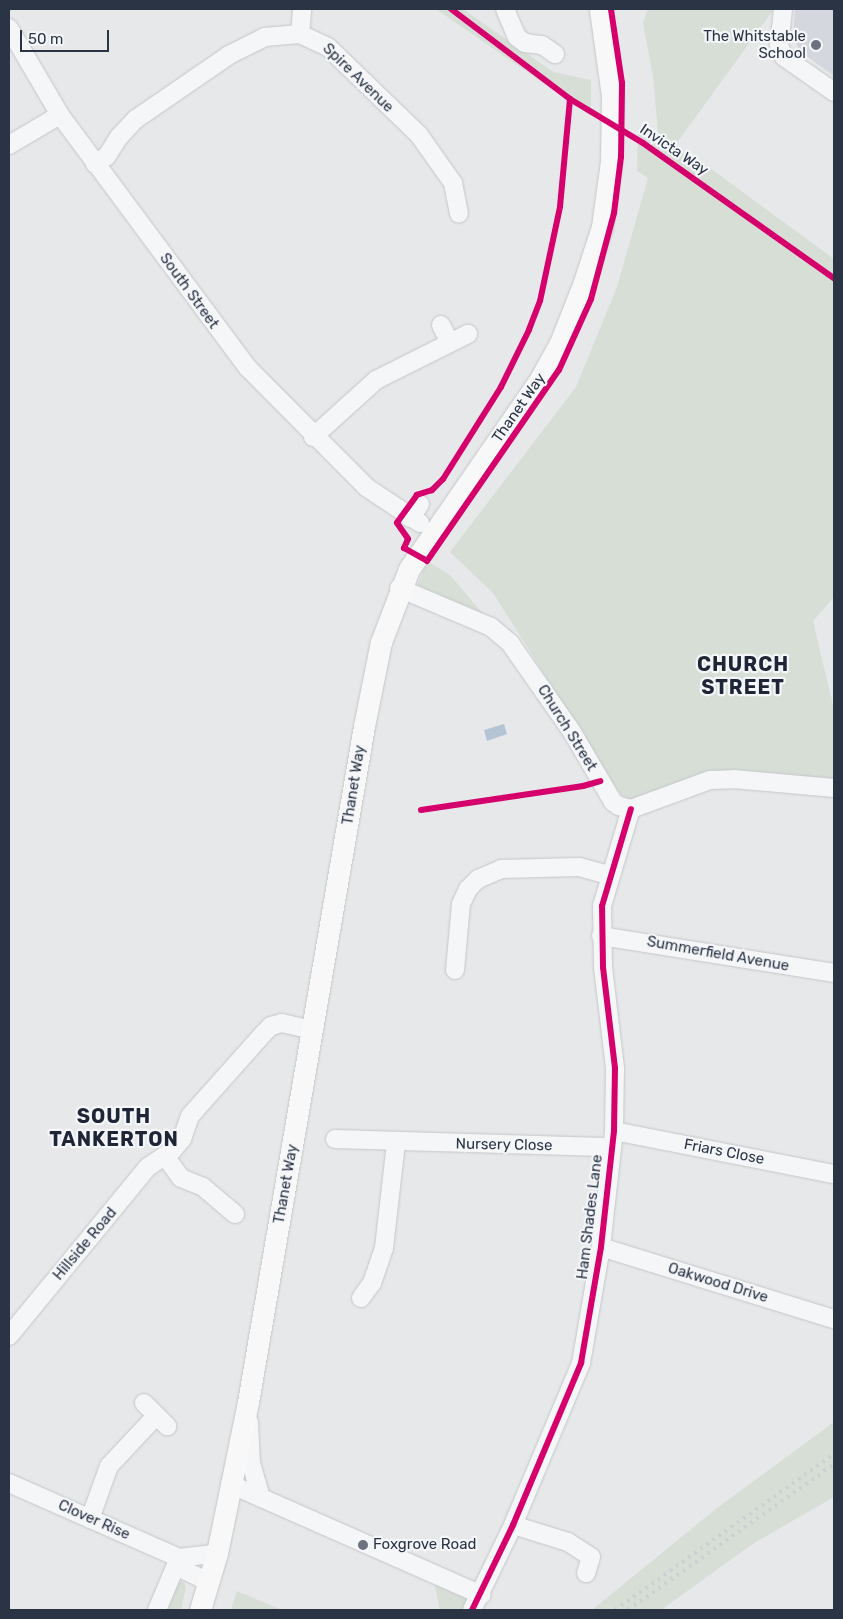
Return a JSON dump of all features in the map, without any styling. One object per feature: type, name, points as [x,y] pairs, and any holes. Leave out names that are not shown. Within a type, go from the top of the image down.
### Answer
[{"type":"main road","name":"Thanet Way","points":[[200,1610],[217,1553],[248,1402],[314,1030],[372,684],[399,588],[427,539],[525,402],[560,343],[602,227],[611,161],[612,96],[600,9]]},
{"type":"street","points":[[95,164],[107,156],[119,137],[136,119],[240,48],[265,38],[300,34],[302,9]]},
{"type":"street","points":[[505,9],[517,37],[525,43],[542,45],[555,54]]},
{"type":"street","points":[[782,9],[779,46],[784,57],[834,92]]},
{"type":"street","name":"South Street","points":[[9,28],[60,115],[221,335],[313,437],[366,487],[417,515]]},
{"type":"street","name":"Spire Avenue","points":[[300,34],[328,47],[419,136],[453,183],[459,213]]},
{"type":"street","points":[[9,145],[60,115]]},
{"type":"street","points":[[441,325],[450,343]]},
{"type":"street","points":[[313,437],[376,380],[468,334]]},
{"type":"street","name":"Church Street","points":[[399,588],[491,627],[510,643],[572,732],[613,802],[631,809]]},
{"type":"street","points":[[631,809],[710,780],[734,779],[834,788]]},
{"type":"street","name":"Ham Shades Lane","points":[[477,1603],[513,1525],[581,1363],[601,1247],[613,1139],[614,1068],[601,936],[602,906],[609,875],[631,809]]},
{"type":"street","points":[[455,970],[461,904],[468,889],[478,878],[501,869],[579,867],[609,875]]},
{"type":"street","name":"Summerfield Avenue","points":[[601,936],[834,973]]},
{"type":"street","name":"Hillside Road","points":[[9,1336],[148,1167],[165,1156],[182,1139],[190,1116],[271,1026],[282,1023],[314,1030]]},
{"type":"street","name":"Nursery Close","points":[[335,1139],[396,1142],[613,1139]]},
{"type":"street","name":"Friars Close","points":[[613,1139],[834,1174]]},
{"type":"street","points":[[361,1298],[372,1283],[384,1248],[396,1142]]},
{"type":"street","points":[[165,1156],[181,1178],[203,1187],[235,1214]]},
{"type":"street","name":"Oakwood Drive","points":[[601,1247],[834,1319]]},
{"type":"street","points":[[248,1402],[251,1463],[261,1498]]},
{"type":"street","points":[[90,1518],[110,1466],[127,1444],[162,1421],[144,1403]]},
{"type":"street","name":"Clover Rise","points":[[9,1483],[180,1558],[186,1571],[209,1582]]},
{"type":"street","points":[[230,1484],[477,1603]]},
{"type":"street","points":[[226,1508],[261,1498]]},
{"type":"street","points":[[513,1525],[568,1542],[591,1557],[586,1572]]},
{"type":"street","points":[[157,1610],[180,1558],[217,1553]]},
{"type":"shaded area","points":[[436,9],[463,9],[553,72],[591,80],[591,116]]},
{"type":"shaded area","points":[[648,9],[774,9],[679,140],[668,141],[658,132],[653,76],[643,23]]},
{"type":"shaded area","name":"The Whitstable School","points":[[795,9],[834,9],[834,76],[801,52],[793,38]]},
{"type":"shaded area","points":[[638,129],[703,163],[834,259],[834,597],[813,621],[834,710],[834,784],[701,775],[633,801],[621,795],[493,593],[450,552],[576,387],[617,287],[648,178],[637,171]]},
{"type":"shaded area","points":[[427,561],[449,574],[502,636],[414,594]]},
{"type":"shaded area","points":[[834,1422],[834,1497],[754,1543],[661,1610],[592,1610],[717,1508]]},
{"type":"shaded area","points":[[176,1582],[184,1582],[186,1587],[181,1610],[163,1610]]},
{"type":"shaded area","points":[[434,1582],[469,1597],[467,1610],[440,1610]]},
{"type":"shaded area","points":[[237,1591],[282,1610],[231,1610]]},
{"type":"water","points":[[504,724],[507,734],[487,741],[484,730]]},
{"type":"railway","points":[[615,1610],[834,1454]]},
{"type":"railway","points":[[628,1610],[834,1464]]},
{"type":"cycle path","name":"Invicta Way","points":[[451,9],[570,99],[643,143],[834,278]]},
{"type":"cycle path","points":[[570,99],[560,207],[540,301],[529,330],[501,387],[443,479],[432,490],[417,495],[397,523],[408,539],[404,548],[427,561],[559,370],[591,299],[614,213],[621,157],[622,83],[611,9]]},
{"type":"cycle path","points":[[421,810],[583,786],[600,781]]},
{"type":"cycle path","points":[[472,1610],[513,1525],[581,1363],[601,1247],[614,1131],[615,1068],[603,967],[602,906],[631,809]]},
{"type":"place","name":"The Whitstable School","points":[[816,45]]},
{"type":"place","name":"Foxgrove Road","points":[[363,1545]]},
{"type":"district","name":"CHURCH STREET","points":[[743,676]]},
{"type":"district","name":"SOUTH TANKERTON","points":[[114,1128]]}]
